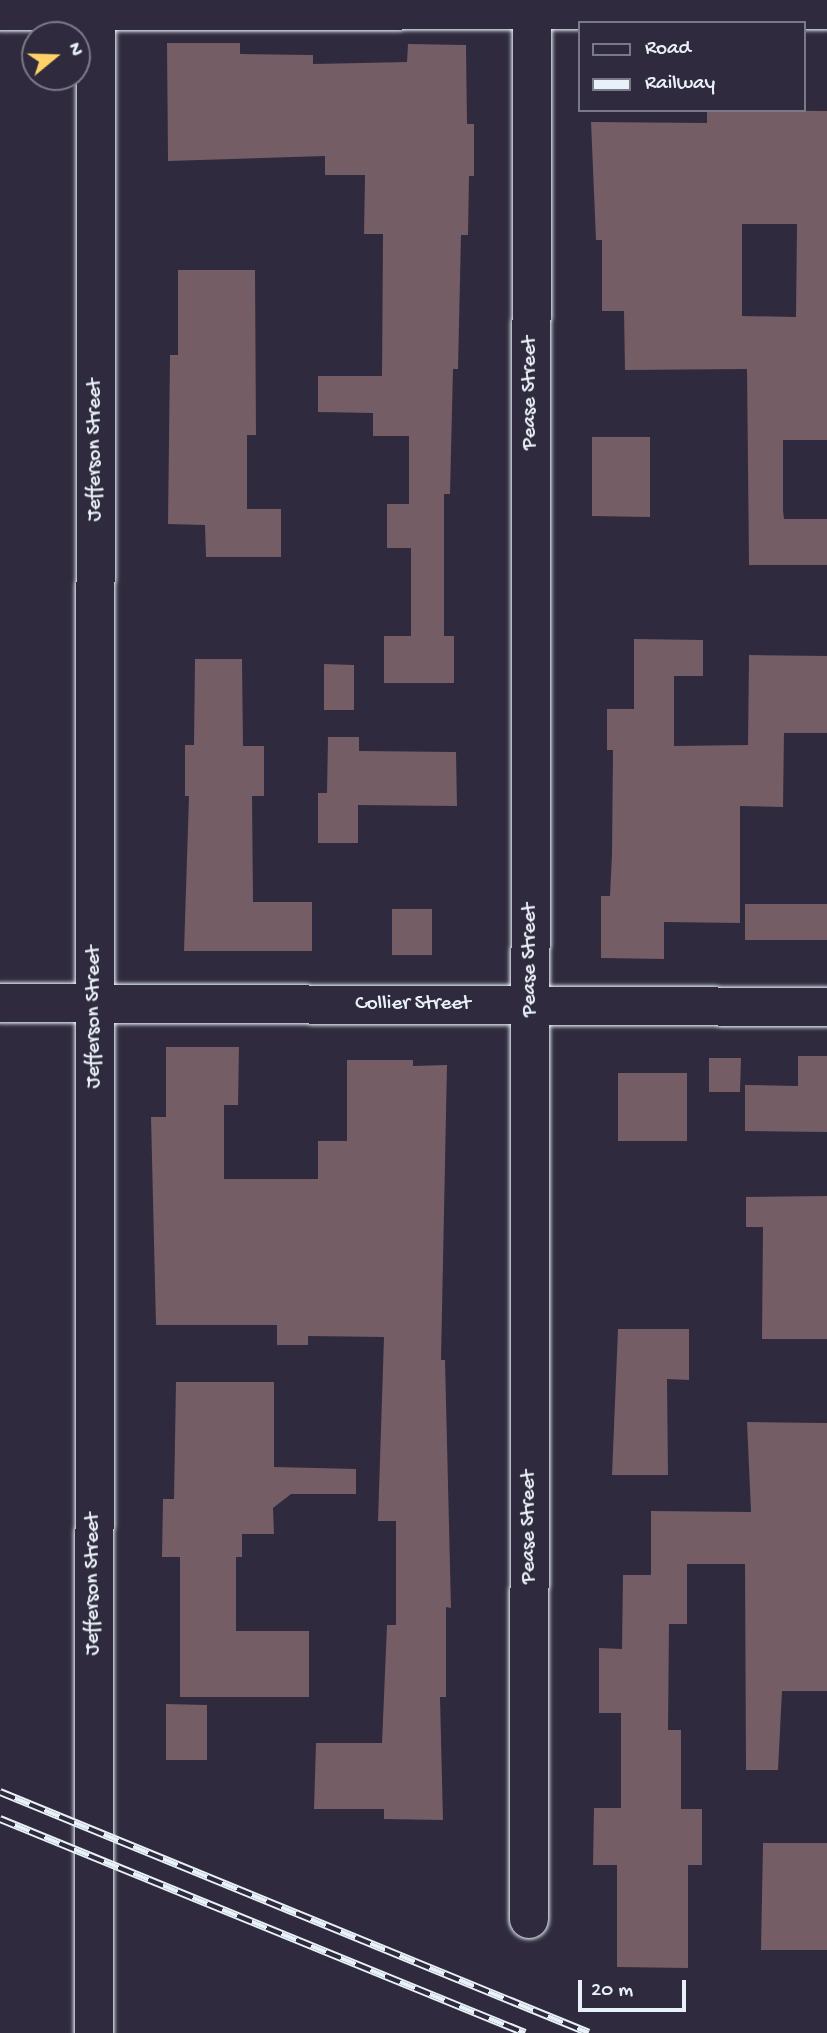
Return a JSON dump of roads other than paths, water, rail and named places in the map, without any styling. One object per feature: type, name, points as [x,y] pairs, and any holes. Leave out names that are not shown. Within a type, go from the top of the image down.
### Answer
[{"type":"street","points":[[0,11],[96,6],[532,5],[827,10]]},
{"type":"street","name":"Pease Street","points":[[529,1919],[532,5]]},
{"type":"street","name":"Jefferson Street","points":[[94,2033],[96,6]]},
{"type":"street","name":"Collier Street","points":[[0,1003],[827,1007]]},
{"type":"railway","points":[[0,1792],[589,2033]]},
{"type":"railway","points":[[0,1819],[525,2033]]}]
